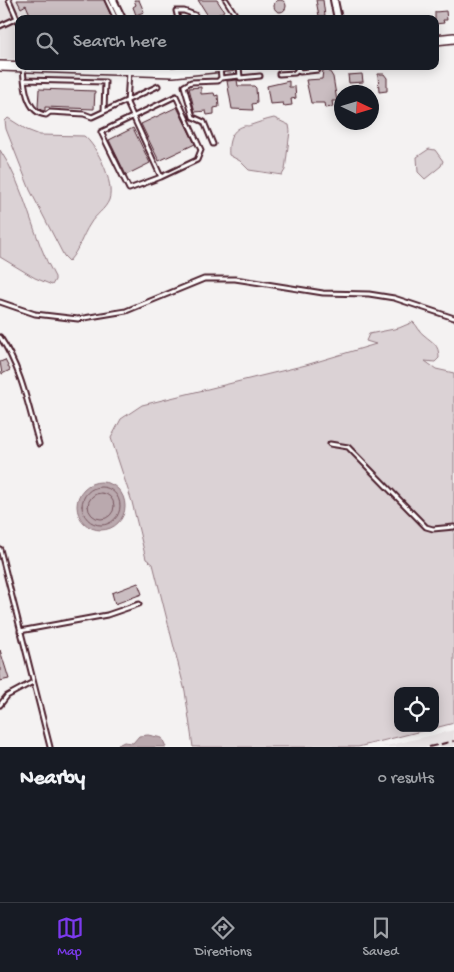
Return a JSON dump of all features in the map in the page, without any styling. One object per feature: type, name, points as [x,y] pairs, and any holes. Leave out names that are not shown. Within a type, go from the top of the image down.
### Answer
[{"type":"main road","points":[[439,40],[454,38]]},
{"type":"main road","points":[[0,66],[15,67]]},
{"type":"main road","points":[[156,70],[180,72],[200,70]]},
{"type":"street","points":[[113,0],[120,15]]},
{"type":"street","points":[[334,0],[337,15]]},
{"type":"lane","points":[[9,0],[16,15]]},
{"type":"lane","points":[[107,0],[114,15]]},
{"type":"lane","points":[[226,0],[235,15]]},
{"type":"lane","points":[[177,15],[176,12],[184,11],[195,15]]},
{"type":"lane","points":[[0,26],[15,19]]},
{"type":"lane","points":[[23,70],[24,80],[33,108],[39,114],[50,112],[84,114],[92,117],[158,86]]},
{"type":"lane","points":[[129,70],[127,99],[161,177]]},
{"type":"lane","points":[[220,70],[221,78]]},
{"type":"lane","points":[[239,70],[240,76]]},
{"type":"lane","points":[[279,74],[295,72],[296,70]]},
{"type":"lane","points":[[298,70],[300,72],[318,70]]},
{"type":"lane","points":[[213,144],[204,122],[193,117],[184,86],[188,83],[218,81],[221,78],[260,76]]},
{"type":"lane","points":[[24,80],[104,82],[104,111]]},
{"type":"lane","points":[[176,96],[201,150],[197,160],[161,177],[130,189],[101,132],[176,96]]},
{"type":"lane","points":[[0,302],[34,314],[78,319],[126,311],[204,279],[235,279],[323,293],[369,294],[394,298],[454,318]]},
{"type":"lane","points":[[0,337],[23,381],[39,444]]},
{"type":"lane","points":[[330,444],[348,447],[426,527],[454,528]]},
{"type":"lane","points":[[0,549],[50,747]]},
{"type":"lane","points":[[20,631],[107,615],[139,604]]},
{"type":"lane","points":[[0,705],[7,696],[33,682]]},
{"type":"shaded area","points":[[0,0],[105,0],[111,15],[15,15],[15,59],[0,59]]},
{"type":"shaded area","points":[[8,118],[27,130],[40,135],[84,136],[104,165],[109,184],[109,200],[92,221],[69,261],[64,256],[30,190],[6,129],[5,121]]},
{"type":"shaded area","points":[[274,118],[289,125],[290,131],[285,170],[282,175],[249,170],[240,161],[229,155],[231,138],[239,128]]},
{"type":"shaded area","points":[[429,149],[435,150],[443,161],[441,166],[425,179],[418,172],[417,157]]},
{"type":"shaded area","points":[[0,150],[23,196],[40,246],[55,277],[52,285],[35,278],[0,257]]},
{"type":"shaded area","points":[[413,322],[422,334],[435,344],[438,350],[439,358],[435,362],[425,361],[436,369],[454,373],[454,723],[439,727],[439,687],[394,687],[394,732],[417,732],[358,747],[193,747],[185,691],[153,564],[146,559],[132,502],[111,438],[121,419],[142,405],[306,365],[376,344],[366,341],[369,334],[399,328]]},
{"type":"shaded area","points":[[454,730],[454,747],[382,747]]},
{"type":"water","points":[[96,482],[106,482],[118,489],[125,501],[125,511],[118,523],[106,530],[96,530],[88,526],[81,519],[77,511],[77,501],[81,493],[88,486]]},
{"type":"water","points":[[148,735],[162,738],[166,747],[114,747],[124,742],[133,743],[139,736]]},
{"type":"building","points":[[17,0],[104,0],[111,15],[30,15],[26,5],[21,8]]},
{"type":"building","points":[[134,0],[139,0],[144,12],[136,15],[133,7],[136,5]]},
{"type":"building","points":[[198,0],[217,0],[224,11],[217,15],[207,15]]},
{"type":"building","points":[[280,0],[286,6],[280,12],[274,6]]},
{"type":"building","points":[[316,0],[323,0],[325,15],[319,15]]},
{"type":"building","points":[[446,11],[447,20],[443,20],[444,23],[439,24],[439,15],[435,15],[435,12]]},
{"type":"building","points":[[323,70],[329,70],[333,77],[334,85],[333,107],[325,108],[324,103],[311,103],[306,80],[322,79]]},
{"type":"building","points":[[362,74],[363,82],[349,83],[348,75]]},
{"type":"building","points":[[378,74],[384,74],[387,78],[387,91],[379,92]]},
{"type":"building","points":[[237,80],[238,86],[254,86],[256,88],[257,103],[252,104],[253,110],[232,109],[227,81]]},
{"type":"building","points":[[289,81],[289,87],[295,87],[296,98],[291,99],[292,105],[284,106],[283,103],[270,104],[267,86]]},
{"type":"building","points":[[201,87],[201,94],[214,93],[215,96],[218,95],[219,107],[214,108],[214,114],[207,115],[206,111],[195,112],[189,88]]},
{"type":"building","points":[[39,89],[95,91],[94,109],[45,107],[45,111],[41,110],[38,107]]},
{"type":"building","points":[[177,107],[195,144],[159,161],[141,124]]},
{"type":"building","points":[[133,128],[150,163],[126,175],[109,140]]},
{"type":"building","points":[[5,360],[10,370],[2,374],[0,362]]},
{"type":"building","points":[[138,583],[142,594],[115,604],[112,593]]},
{"type":"building","points":[[0,650],[9,679],[0,681]]},
{"type":"railway","points":[[429,747],[454,741]]}]
